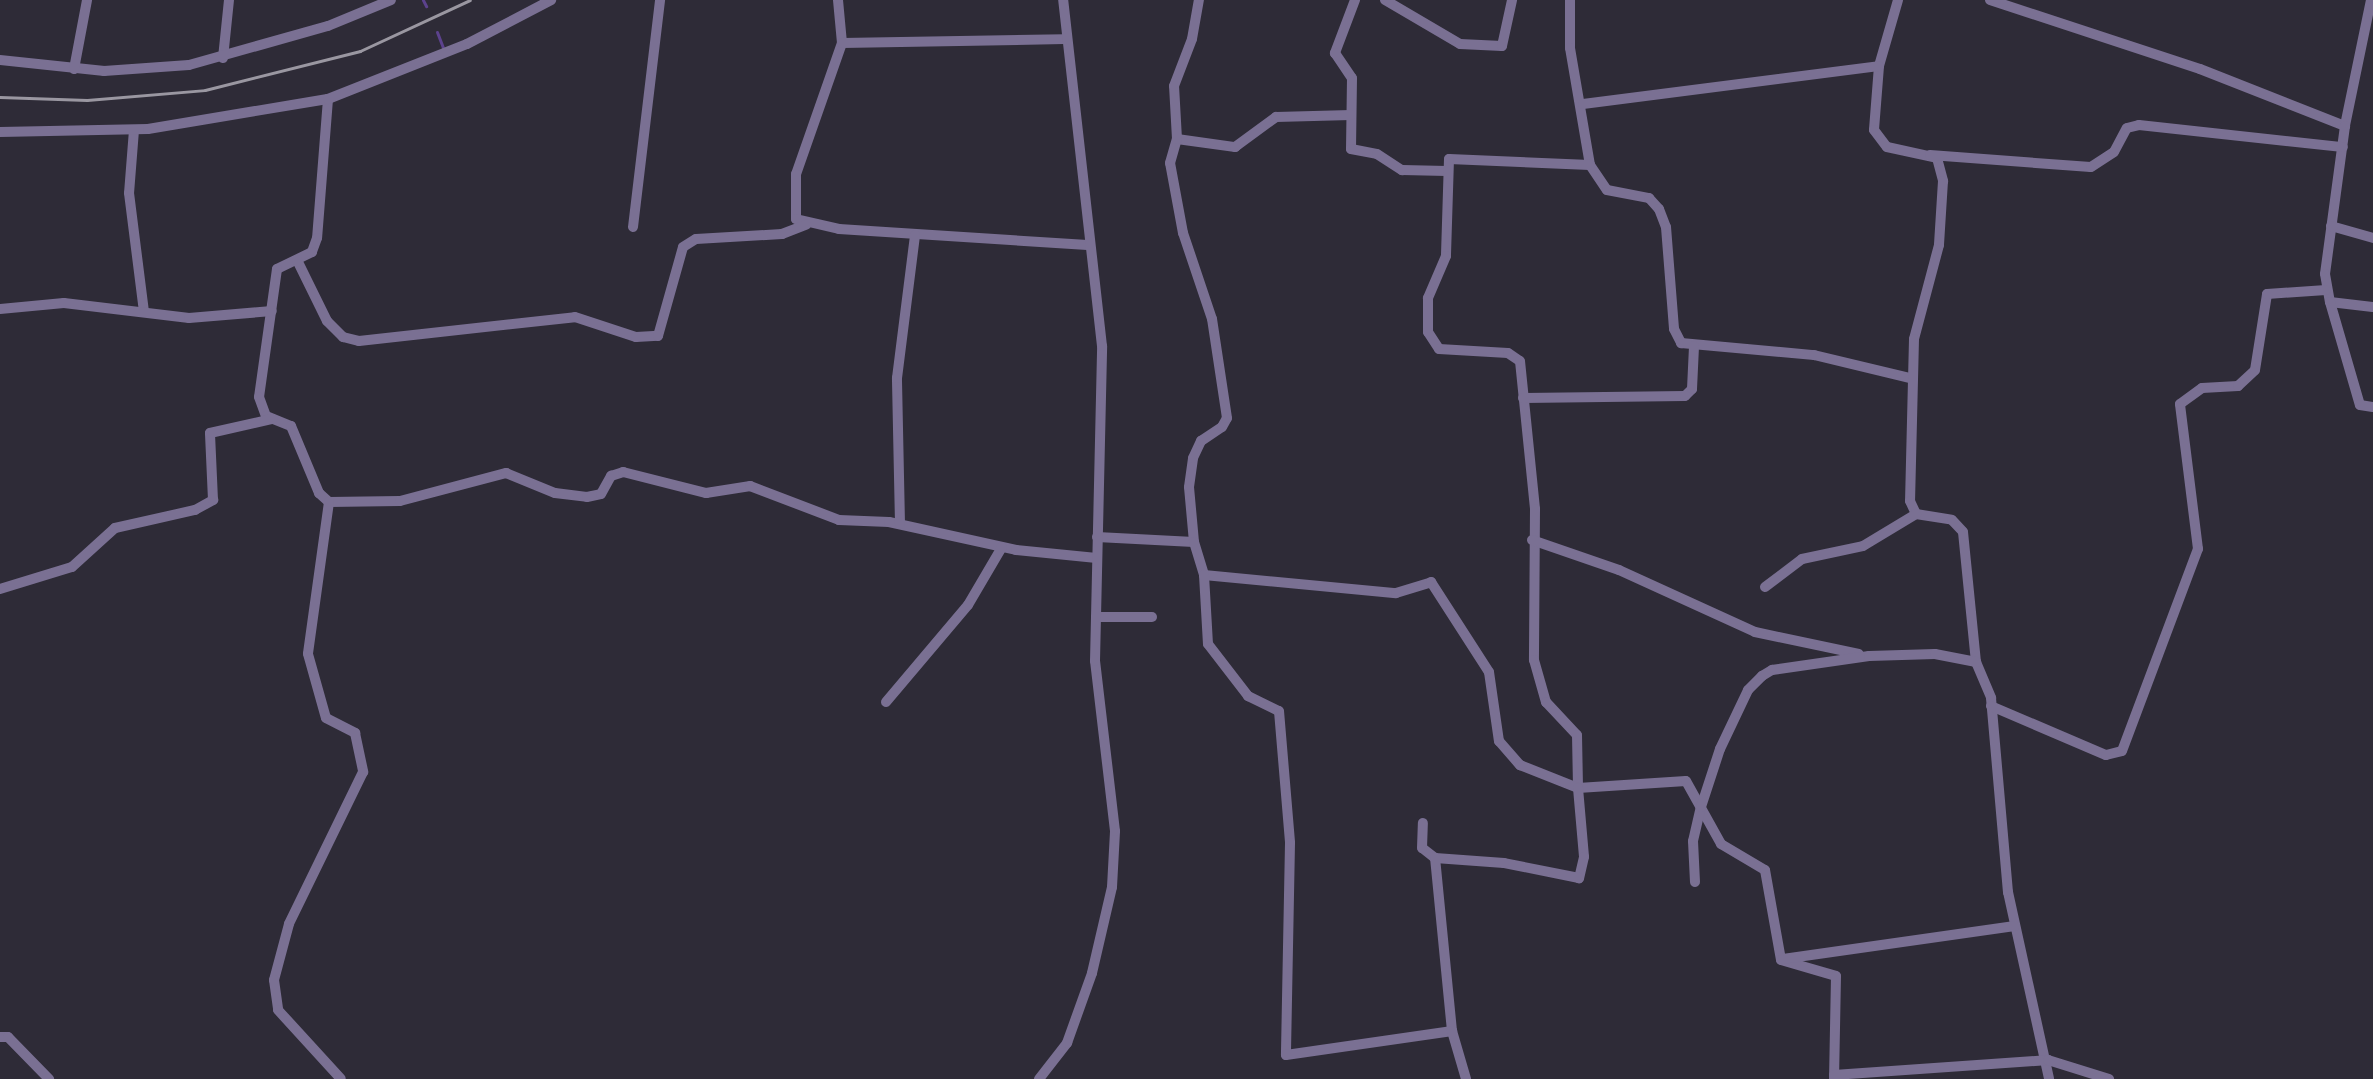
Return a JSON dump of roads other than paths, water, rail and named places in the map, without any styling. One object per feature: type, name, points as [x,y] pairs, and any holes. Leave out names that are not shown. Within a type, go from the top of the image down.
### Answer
[{"type":"street","points":[[74,69],[87,0]]},
{"type":"street","points":[[223,58],[229,0]]},
{"type":"street","points":[[0,60],[74,69],[159,68],[223,58],[328,26],[391,0]]},
{"type":"street","points":[[0,132],[134,130],[328,99],[467,44],[551,0]]},
{"type":"street","points":[[633,227],[660,0]]},
{"type":"street","points":[[806,225],[794,211],[796,174],[842,43],[838,0]]},
{"type":"street","points":[[1039,1079],[1067,1043],[1092,973],[1112,887],[1115,831],[1095,661],[1102,346],[1087,245],[1064,39],[1063,0]]},
{"type":"street","points":[[1199,0],[1172,95],[1177,139],[1171,179],[1212,319],[1227,418],[1222,427],[1201,441],[1193,458],[1189,487],[1194,542],[1204,575],[1208,644],[1248,696],[1279,711],[1290,843],[1286,1055],[1452,1031]]},
{"type":"street","points":[[1355,0],[1335,53],[1352,78],[1352,151],[1377,154],[1402,170],[1447,171]]},
{"type":"street","points":[[1385,0],[1460,44],[1502,46],[1512,0]]},
{"type":"street","points":[[1570,0],[1570,48],[1583,104],[1590,165],[1607,190],[1649,198],[1659,209],[1666,227],[1674,329],[1681,343],[1694,346],[1756,346],[1910,378]]},
{"type":"street","points":[[1898,0],[1879,66],[1877,138],[1894,150],[2091,167],[2114,152],[2127,128],[2139,125],[2343,147]]},
{"type":"street","points":[[1990,0],[2200,69],[2345,126]]},
{"type":"street","points":[[2371,0],[2345,126],[2326,290],[2360,405],[2373,407]]},
{"type":"street","points":[[842,43],[1064,39]]},
{"type":"street","points":[[1583,104],[1879,66]]},
{"type":"street","points":[[272,419],[259,397],[277,269],[312,252],[317,238],[328,99]]},
{"type":"street","points":[[1177,139],[1235,147],[1276,117],[1351,115]]},
{"type":"street","points":[[134,130],[129,193],[144,312]]},
{"type":"street","points":[[1916,514],[1910,501],[1910,378],[1914,339],[1939,245],[1942,169],[1929,155]]},
{"type":"street","points":[[1423,823],[1422,848],[1435,858],[1504,863],[1579,878],[1584,857],[1577,735],[1546,702],[1534,660],[1534,497],[1515,356],[1439,349],[1430,338],[1428,298],[1446,256],[1447,171],[1453,157],[1590,165]]},
{"type":"street","points":[[297,260],[327,321],[343,337],[359,341],[575,317],[636,337],[658,336],[683,247],[696,239],[782,234],[806,225],[1087,245]]},
{"type":"street","points":[[2331,226],[2373,238]]},
{"type":"street","points":[[900,524],[897,378],[915,235]]},
{"type":"street","points":[[1991,706],[2100,753],[2122,751],[2198,549],[2180,404],[2202,388],[2238,386],[2255,370],[2267,294],[2326,290]]},
{"type":"street","points":[[2330,302],[2373,307]]},
{"type":"street","points":[[0,309],[64,303],[189,318],[272,311]]},
{"type":"street","points":[[1523,398],[1685,396],[1692,389],[1694,346]]},
{"type":"street","points":[[0,589],[72,567],[115,528],[195,510],[213,500],[210,433],[272,419],[291,426],[319,493],[329,502],[400,501],[506,473],[555,493],[587,497],[601,494],[611,476],[623,472],[706,493],[750,486],[839,520],[900,524],[1002,547],[1097,558]]},
{"type":"street","points":[[329,502],[308,654],[326,718],[355,733],[363,772],[289,924],[274,980],[278,1010],[341,1079]]},
{"type":"street","points":[[1765,587],[1802,559],[1863,546],[1916,514],[1952,520],[1963,532],[1976,662],[1988,684],[1991,706],[2015,926],[2048,1060],[2049,1079]]},
{"type":"street","points":[[1097,537],[1194,542]]},
{"type":"street","points":[[1532,540],[1619,570],[1755,632],[1869,656]]},
{"type":"street","points":[[886,702],[968,605],[1002,547]]},
{"type":"street","points":[[1204,575],[1396,593],[1431,582],[1489,672],[1499,741],[1520,765],[1578,788],[1686,781],[1721,844],[1765,870],[1781,960]]},
{"type":"street","points":[[1096,617],[1152,617]]},
{"type":"street","points":[[1695,882],[1693,841],[1701,807],[1720,749],[1755,683],[1772,670],[1869,656],[1935,654],[1976,662]]},
{"type":"street","points":[[1435,858],[1452,1031],[1466,1079]]},
{"type":"street","points":[[1781,960],[2015,926]]},
{"type":"street","points":[[1781,960],[1836,976],[1834,1077],[2048,1060],[2109,1079]]},
{"type":"street","points":[[0,1037],[8,1037],[49,1079]]},
{"type":"waterway","points":[[423,0],[426,6]]},
{"type":"waterway","points":[[437,32],[444,50]]},
{"type":"railway","points":[[0,97],[87,100],[205,90],[360,51],[470,0]]}]
